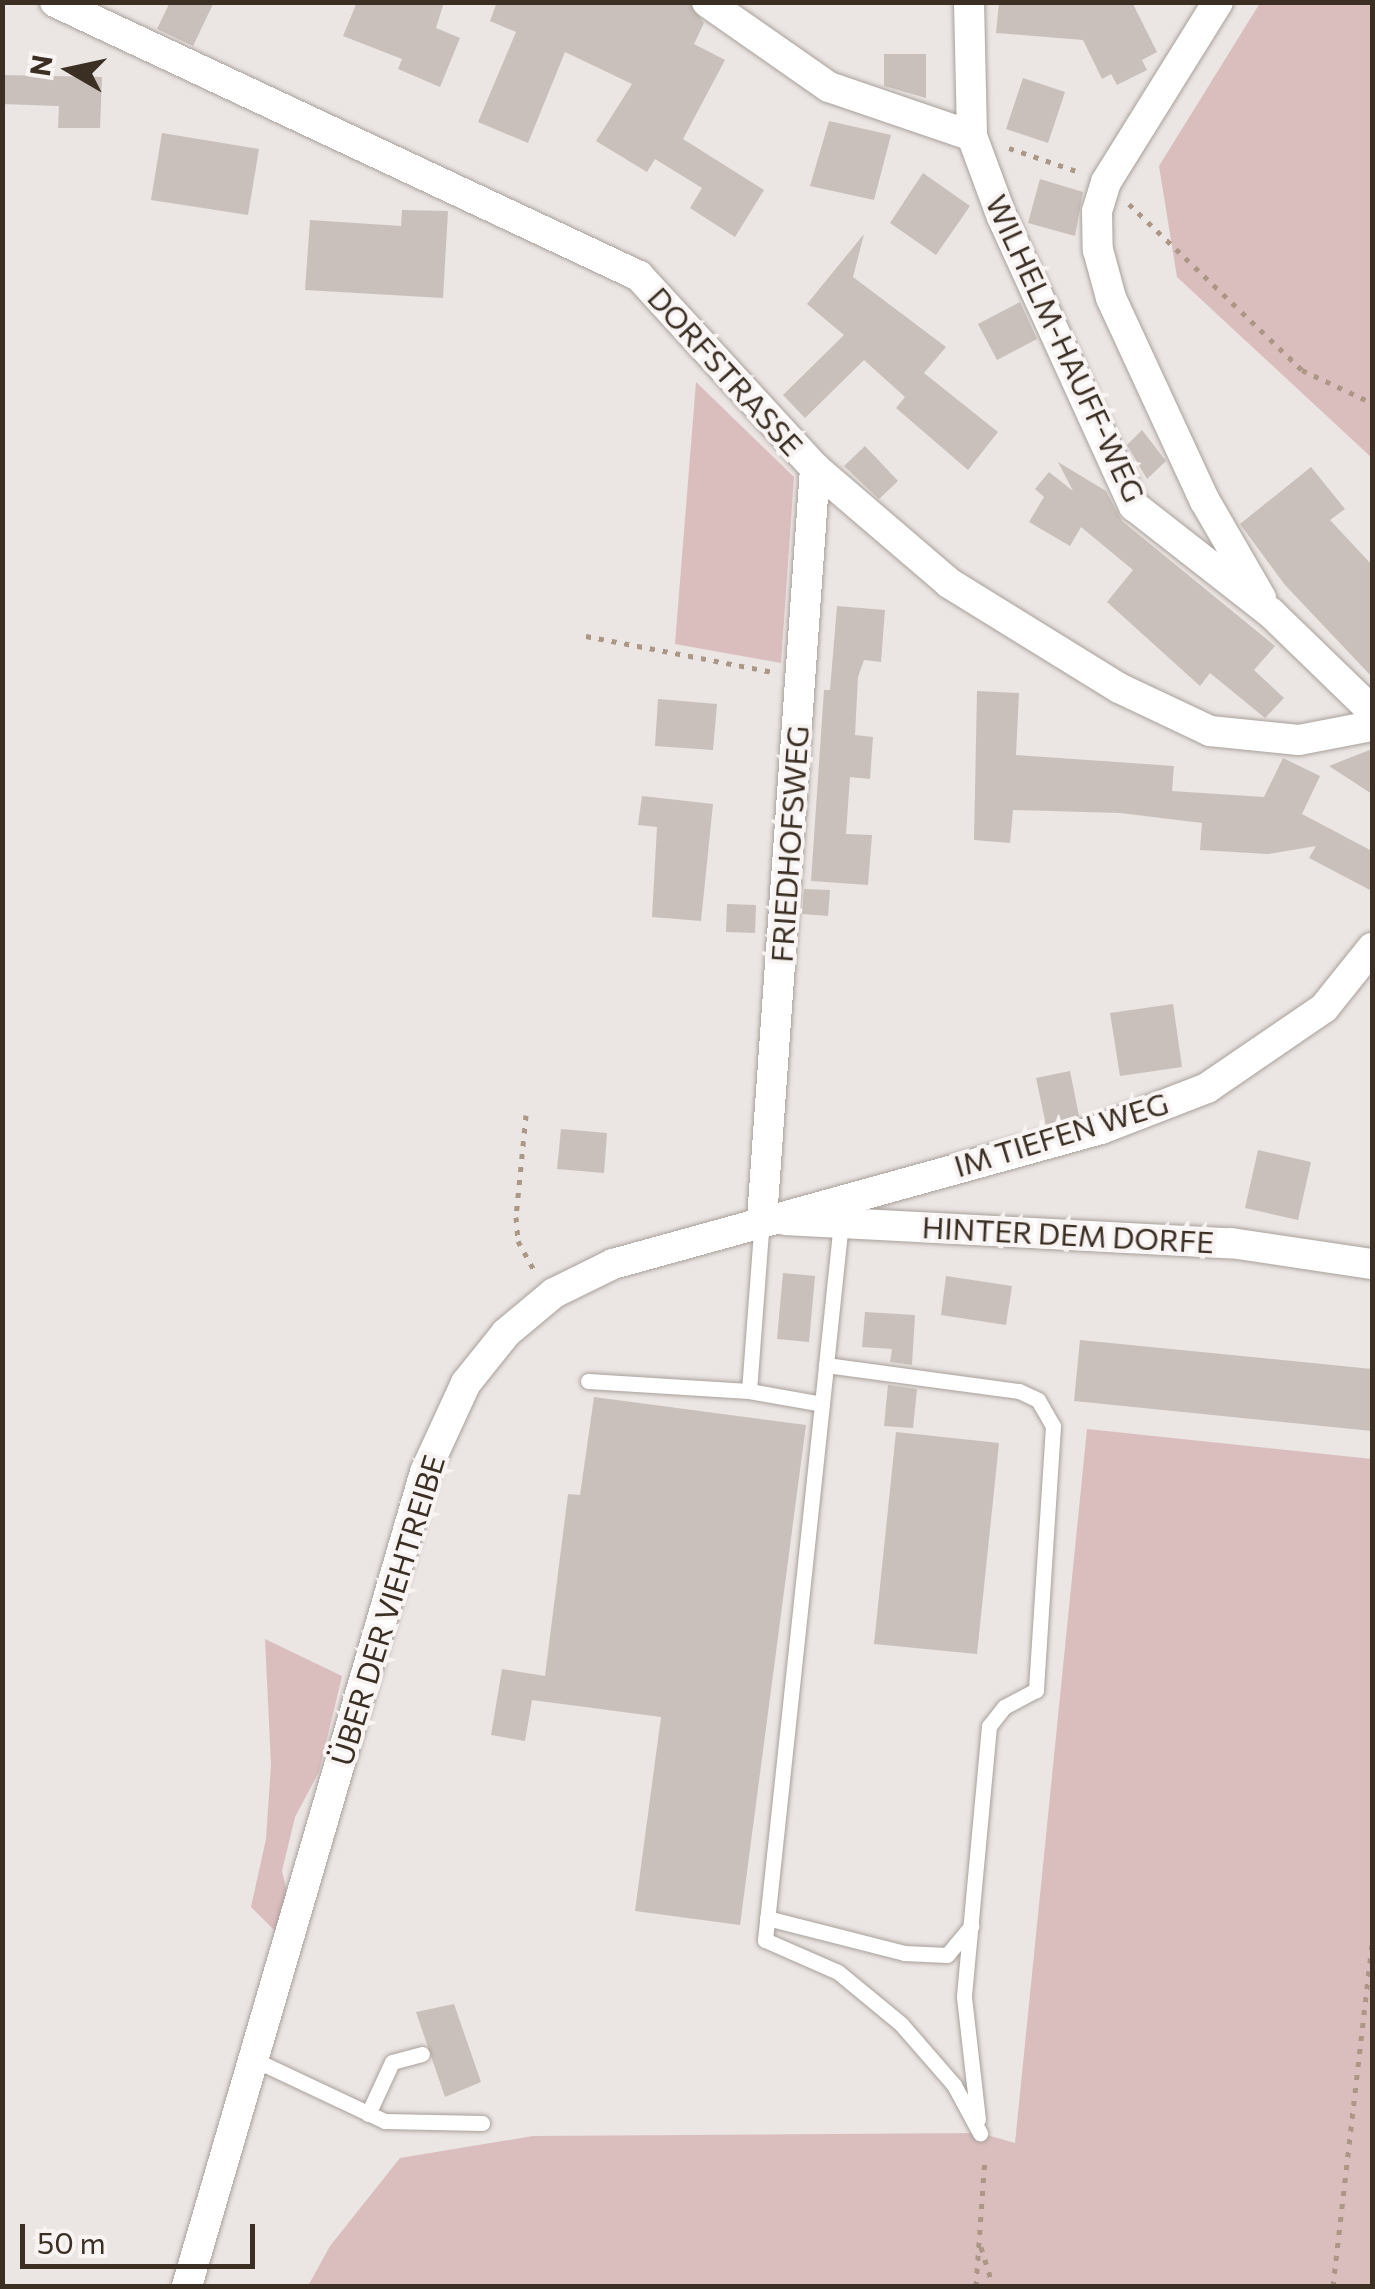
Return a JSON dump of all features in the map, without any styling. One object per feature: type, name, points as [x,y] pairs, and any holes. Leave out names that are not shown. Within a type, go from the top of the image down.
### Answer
[{"type":"street","name":"DORFSTRASSE","points":[[55,2],[640,276],[815,468],[949,584],[1119,688],[1195,724],[1299,740],[1372,726]]},
{"type":"street","points":[[707,2],[829,87],[908,120],[972,136]]},
{"type":"street","name":"WILHELM-HAUFF-WEG","points":[[969,2],[972,136],[1002,217],[1134,506],[1270,613],[1372,711]]},
{"type":"street","points":[[1208,5],[1106,182],[1097,211],[1098,250],[1111,298],[1206,501],[1270,613]]},
{"type":"street","name":"FRIEDHOFSWEG","points":[[762,1219],[815,468]]},
{"type":"street","name":"IM TIEFEN WEG","points":[[762,1219],[1101,1129],[1208,1088],[1324,1008],[1372,948]]},
{"type":"street","name":"HINTER DEM DORFE","points":[[762,1219],[1231,1243],[1372,1264]]},
{"type":"street","name":"ÜBER DER VIEHTREIBE","points":[[187,2286],[425,1472],[466,1383],[506,1333],[554,1293],[613,1264],[762,1219]]},
{"type":"lane","points":[[750,1391],[762,1219]]},
{"type":"lane","points":[[841,1223],[765,1940],[838,1972],[902,2024],[954,2085],[980,2133]]},
{"type":"lane","points":[[826,1366],[1018,1391],[1038,1400],[1052,1426],[1036,1690],[1004,1708],[989,1726],[971,1926],[966,2052],[980,2133]]},
{"type":"lane","points":[[588,1382],[750,1391],[822,1404]]},
{"type":"lane","points":[[767,1918],[904,1953],[947,1955],[971,1926]]},
{"type":"lane","points":[[368,2114],[392,2062],[422,2054]]},
{"type":"lane","points":[[252,2059],[385,2121],[482,2122]]},
{"type":"path","points":[[972,136],[1106,182],[1302,370],[1372,403]]},
{"type":"path","points":[[586,636],[800,677]]},
{"type":"path","points":[[526,1115],[518,1240],[554,1293]]},
{"type":"path","points":[[1333,2286],[1372,1944]]},
{"type":"path","points":[[976,2286],[987,2167],[980,2133]]},
{"type":"path","points":[[980,2244],[993,2286]]},
{"type":"shaded area","points":[[1260,3],[1372,3],[1372,458],[1177,277],[1159,166]]},
{"type":"shaded area","points":[[696,382],[794,477],[781,663],[675,644]]},
{"type":"shaded area","points":[[1087,1429],[1372,1459],[1372,2286],[308,2286],[330,2246],[400,2158],[533,2136],[980,2133],[1015,2143]]},
{"type":"shaded area","points":[[265,1639],[342,1676],[319,1772],[295,1817],[282,1871],[288,1896],[277,1933],[251,1907],[266,1839],[271,1765]]},
{"type":"building","points":[[170,2],[214,2],[193,46],[157,29]]},
{"type":"building","points":[[357,2],[444,2],[436,28],[460,38],[440,87],[398,69],[402,59],[343,36]]},
{"type":"building","points":[[497,2],[689,2],[704,23],[694,44],[725,60],[683,139],[764,190],[735,237],[690,208],[702,188],[655,159],[647,172],[596,141],[632,84],[565,52],[528,143],[478,122],[516,32],[490,21]]},
{"type":"building","points":[[999,2],[1132,2],[1157,52],[1142,60],[1147,70],[1117,85],[1111,74],[1102,79],[1083,40],[996,33]]},
{"type":"building","points":[[884,54],[926,54],[926,98],[884,86]]},
{"type":"building","points":[[2,75],[102,77],[100,128],[58,128],[59,106],[2,104]]},
{"type":"building","points":[[1023,78],[1065,92],[1048,143],[1006,129]]},
{"type":"building","points":[[829,121],[891,135],[874,200],[810,186]]},
{"type":"building","points":[[162,133],[259,149],[248,215],[151,200]]},
{"type":"building","points":[[923,173],[970,206],[936,255],[890,223]]},
{"type":"building","points":[[1040,179],[1083,192],[1075,236],[1028,223]]},
{"type":"building","points":[[402,210],[448,211],[443,298],[305,290],[310,220],[401,226]]},
{"type":"building","points":[[864,234],[853,277],[946,347],[924,373],[998,432],[968,470],[896,408],[905,397],[864,360],[805,418],[783,395],[844,335],[807,304]]},
{"type":"building","points":[[1020,302],[1037,339],[997,360],[978,324]]},
{"type":"building","points":[[1142,430],[1166,461],[1147,479],[1127,445]]},
{"type":"building","points":[[865,446],[898,481],[879,499],[844,466]]},
{"type":"building","points":[[1058,462],[1106,491],[1122,521],[1275,646],[1254,670],[1284,698],[1265,718],[1210,673],[1200,686],[1107,602],[1133,570],[1081,527],[1070,546],[1029,522],[1044,497],[1035,489],[1049,472],[1073,491]]},
{"type":"building","points":[[1311,467],[1345,509],[1330,520],[1372,565],[1372,677],[1285,585],[1240,524]]},
{"type":"building","points":[[837,606],[885,610],[881,662],[864,660],[858,677],[855,735],[873,737],[870,779],[850,777],[846,834],[872,835],[868,885],[811,881],[824,690],[830,690]]},
{"type":"building","points":[[977,691],[1019,693],[1016,755],[1174,766],[1172,791],[1264,797],[1283,758],[1320,776],[1302,814],[1372,851],[1372,891],[1309,858],[1316,846],[1268,854],[1200,850],[1202,823],[1120,813],[1013,810],[1010,843],[974,840]]},
{"type":"building","points":[[658,699],[717,704],[713,750],[655,746]]},
{"type":"building","points":[[1372,749],[1372,794],[1329,766]]},
{"type":"building","points":[[642,796],[713,804],[701,921],[652,917],[657,827],[638,825]]},
{"type":"building","points":[[804,889],[830,890],[828,916],[802,914]]},
{"type":"building","points":[[727,904],[756,905],[755,933],[726,932]]},
{"type":"building","points":[[1173,1004],[1182,1067],[1120,1076],[1110,1013]]},
{"type":"building","points":[[1070,1071],[1079,1116],[1046,1125],[1036,1078]]},
{"type":"building","points":[[561,1129],[607,1133],[604,1173],[557,1169]]},
{"type":"building","points":[[1258,1150],[1311,1162],[1298,1220],[1245,1208]]},
{"type":"building","points":[[783,1273],[815,1276],[809,1342],[777,1339]]},
{"type":"building","points":[[946,1276],[1012,1286],[1006,1325],[941,1315]]},
{"type":"building","points":[[865,1312],[915,1315],[912,1365],[890,1362],[892,1349],[862,1347]]},
{"type":"building","points":[[1080,1340],[1372,1369],[1372,1431],[1074,1401]]},
{"type":"building","points":[[888,1385],[917,1389],[913,1428],[884,1426]]},
{"type":"building","points":[[594,1397],[806,1425],[740,1925],[635,1911],[661,1717],[532,1700],[525,1741],[491,1735],[502,1669],[545,1676],[568,1494],[580,1495]]},
{"type":"building","points":[[896,1432],[999,1443],[977,1654],[874,1644]]},
{"type":"building","points":[[454,2004],[481,2082],[445,2097],[416,2012]]}]
